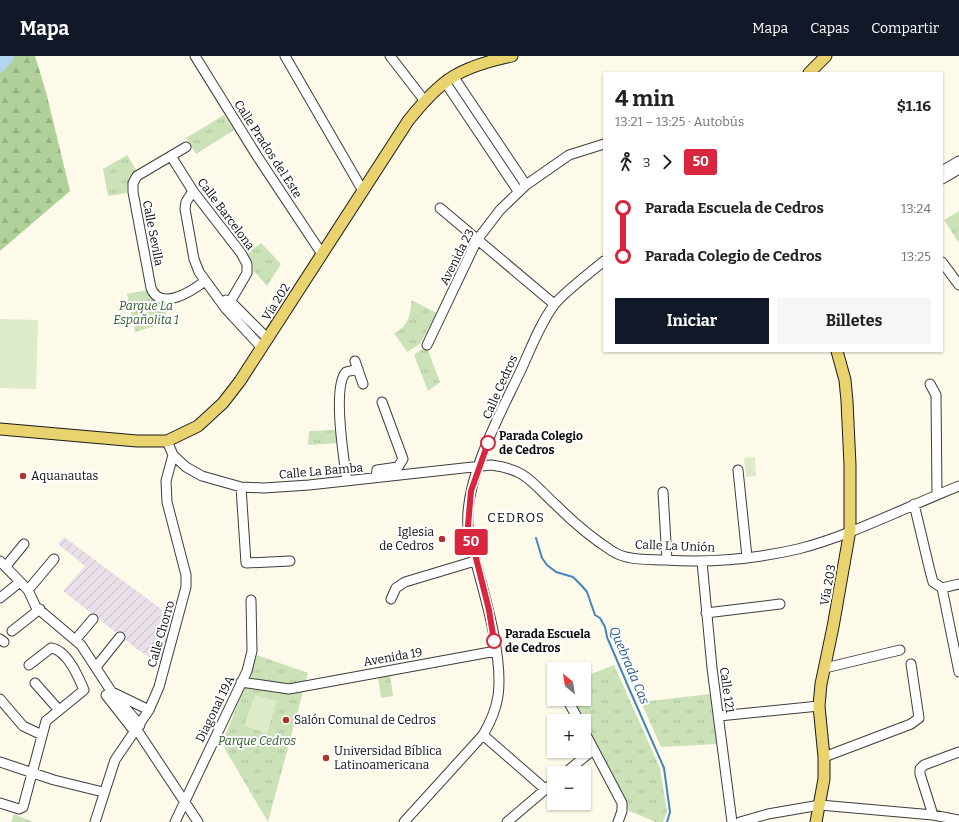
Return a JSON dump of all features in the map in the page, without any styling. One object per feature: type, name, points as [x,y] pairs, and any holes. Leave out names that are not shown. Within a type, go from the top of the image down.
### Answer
[{"type":"main road","name":"Vía 202","points":[[0,429],[137,442],[168,442],[198,426],[223,403],[262,348],[408,121],[424,100],[449,79],[480,63],[512,56]]},
{"type":"main road","points":[[810,72],[826,56]]},
{"type":"main road","name":"Vía 203","points":[[816,822],[824,779],[824,757],[819,706],[850,530],[850,465],[847,401],[845,380],[837,352]]},
{"type":"street","name":"Calle Prados del Este","points":[[195,56],[257,156],[322,254]]},
{"type":"street","points":[[390,56],[424,100]]},
{"type":"street","points":[[287,57],[363,191]]},
{"type":"street","points":[[449,79],[526,185]]},
{"type":"street","points":[[449,79],[518,191]]},
{"type":"street","name":"Avenida 23","points":[[427,345],[477,240],[500,210],[518,191],[569,155],[603,144]]},
{"type":"street","name":"Calle Sevilla","points":[[186,147],[142,172],[133,182],[133,192],[151,288],[158,298],[164,300],[182,295],[205,281]]},
{"type":"street","name":"Calle Barcelona","points":[[171,156],[192,191],[241,253],[247,264],[247,273],[229,306]]},
{"type":"street","points":[[943,172],[958,165]]},
{"type":"street","points":[[943,179],[958,165]]},
{"type":"street","points":[[192,191],[185,205],[185,213],[194,259],[205,281],[219,298],[268,339]]},
{"type":"street","points":[[440,208],[554,304]]},
{"type":"street","name":"Calle Cedros","points":[[404,822],[484,735],[492,718],[498,695],[496,651],[489,610],[468,530],[468,512],[471,491],[479,466],[511,391],[554,304],[603,262]]},
{"type":"street","points":[[943,263],[959,285]]},
{"type":"street","points":[[229,306],[262,348]]},
{"type":"street","points":[[347,481],[340,434],[340,381],[346,372],[356,365],[363,384]]},
{"type":"street","points":[[930,384],[936,395],[937,495]]},
{"type":"street","points":[[376,477],[378,470],[398,467],[403,459],[382,402]]},
{"type":"street","points":[[168,442],[173,455]]},
{"type":"street","name":"Calle La Bamba","points":[[173,455],[186,467],[202,476],[240,487],[264,488],[347,481],[479,466]]},
{"type":"street","name":"Calle Chorro","points":[[94,822],[114,760],[149,710],[159,688],[186,587],[186,575],[167,502],[166,481],[173,455]]},
{"type":"street","name":"Calle La Unión","points":[[479,466],[502,466],[522,474],[536,484],[574,522],[613,552],[635,559],[702,562],[798,549],[850,530],[959,486]]},
{"type":"street","points":[[738,470],[747,557]]},
{"type":"street","points":[[240,487],[246,563],[290,560]]},
{"type":"street","points":[[663,492],[667,560]]},
{"type":"street","points":[[914,504],[930,571],[934,582],[942,588],[959,672]]},
{"type":"street","points":[[24,544],[3,564],[28,590],[40,609],[76,639],[96,667],[108,693],[137,729],[198,822]]},
{"type":"street","points":[[28,590],[54,559]]},
{"type":"street","points":[[391,599],[396,588],[405,582],[475,561]]},
{"type":"street","name":"Calle 121","points":[[702,562],[706,613],[732,822]]},
{"type":"street","points":[[0,598],[20,582]]},
{"type":"street","points":[[942,588],[959,584]]},
{"type":"street","name":"Diagonal 19A","points":[[175,822],[247,671],[252,651],[251,600]]},
{"type":"street","points":[[706,613],[780,604]]},
{"type":"street","points":[[12,632],[40,609]]},
{"type":"street","points":[[76,639],[93,619]]},
{"type":"street","points":[[96,667],[120,637]]},
{"type":"street","points":[[0,803],[19,809],[26,803],[46,721],[84,690],[69,662],[57,649],[51,648],[29,665]]},
{"type":"street","points":[[825,668],[900,650]]},
{"type":"street","name":"Avenida 19","points":[[241,682],[289,689],[496,651]]},
{"type":"street","points":[[824,757],[911,724],[919,718],[911,664]]},
{"type":"street","points":[[35,683],[58,710]]},
{"type":"street","points":[[108,693],[149,710]]},
{"type":"street","points":[[0,699],[23,726],[42,735]]},
{"type":"street","points":[[719,716],[819,706]]},
{"type":"street","points":[[484,735],[545,789],[507,822]]},
{"type":"street","points":[[591,744],[622,804],[622,811],[619,821]]},
{"type":"street","points":[[574,766],[594,750]]},
{"type":"street","points":[[933,814],[920,774],[920,769],[924,765],[959,753]]},
{"type":"street","points":[[0,762],[32,774],[104,792]]},
{"type":"street","points":[[740,822],[768,814],[820,805],[933,814],[959,820]]},
{"type":"shaded area","points":[[64,537],[173,618],[161,662],[155,661],[137,649],[63,591],[85,566],[58,544]]},
{"type":"green space","points":[[0,56],[35,56],[46,92],[70,191],[0,251]]},
{"type":"green space","points":[[224,115],[234,130],[196,154],[186,138]]},
{"type":"green space","points":[[127,155],[137,171],[128,184],[127,193],[108,196],[103,169]]},
{"type":"green space","points":[[959,211],[959,243],[944,220]]},
{"type":"green space","points":[[261,243],[281,264],[267,286],[253,270],[253,263],[247,253]]},
{"type":"green space","name":"Parque La Españolita 1","points":[[148,290],[152,299],[163,305],[169,322],[135,332],[127,294]]},
{"type":"green space","points":[[411,300],[437,313],[420,344],[407,352],[394,333],[399,331],[408,320],[411,310]]},
{"type":"green space","points":[[0,319],[38,320],[36,389],[0,388]]},
{"type":"green space","points":[[425,347],[427,348],[440,382],[428,391],[414,355]]},
{"type":"green space","points":[[337,430],[338,443],[308,445],[309,431]]},
{"type":"green space","points":[[755,457],[756,476],[746,477],[744,458]]},
{"type":"green space","name":"Parque Cedros","points":[[257,655],[308,673],[268,822],[222,744]]},
{"type":"green space","points":[[614,665],[660,768],[667,811],[663,822],[656,822],[629,811],[591,736],[591,714],[580,714],[576,706],[591,706],[591,674]]},
{"type":"green space","points":[[390,675],[393,696],[381,698],[378,677]]},
{"type":"green space","points":[[710,694],[717,744],[661,747],[641,702]]},
{"type":"green space","points":[[255,695],[277,701],[267,733],[244,726]]},
{"type":"green space","points":[[14,814],[33,822],[11,822]]},
{"type":"waterway","points":[[0,66],[8,56]]},
{"type":"waterway","name":"Quebrada Cas","points":[[536,538],[542,558],[547,565],[556,572],[573,577],[582,586],[587,592],[595,615],[600,618],[605,627],[607,637],[664,768],[670,812],[667,822]]},
{"type":"bus line","name":"50","points":[[488,443],[471,491],[468,526],[475,561],[489,610],[494,641]]},
{"type":"place","name":"Parada Colegio de Cedros","points":[[488,443]]},
{"type":"place","name":"Aquanautas","points":[[23,476]]},
{"type":"place","name":"Iglesia de Cedros","points":[[442,539]]},
{"type":"place","name":"Parada Escuela de Cedros","points":[[494,641]]},
{"type":"place","name":"Salón Comunal de Cedros","points":[[286,720]]},
{"type":"place","name":"Universidad Bíblica Latinoamericana","points":[[326,758]]},
{"type":"district","name":"CEDROS","points":[[516,517]]}]
